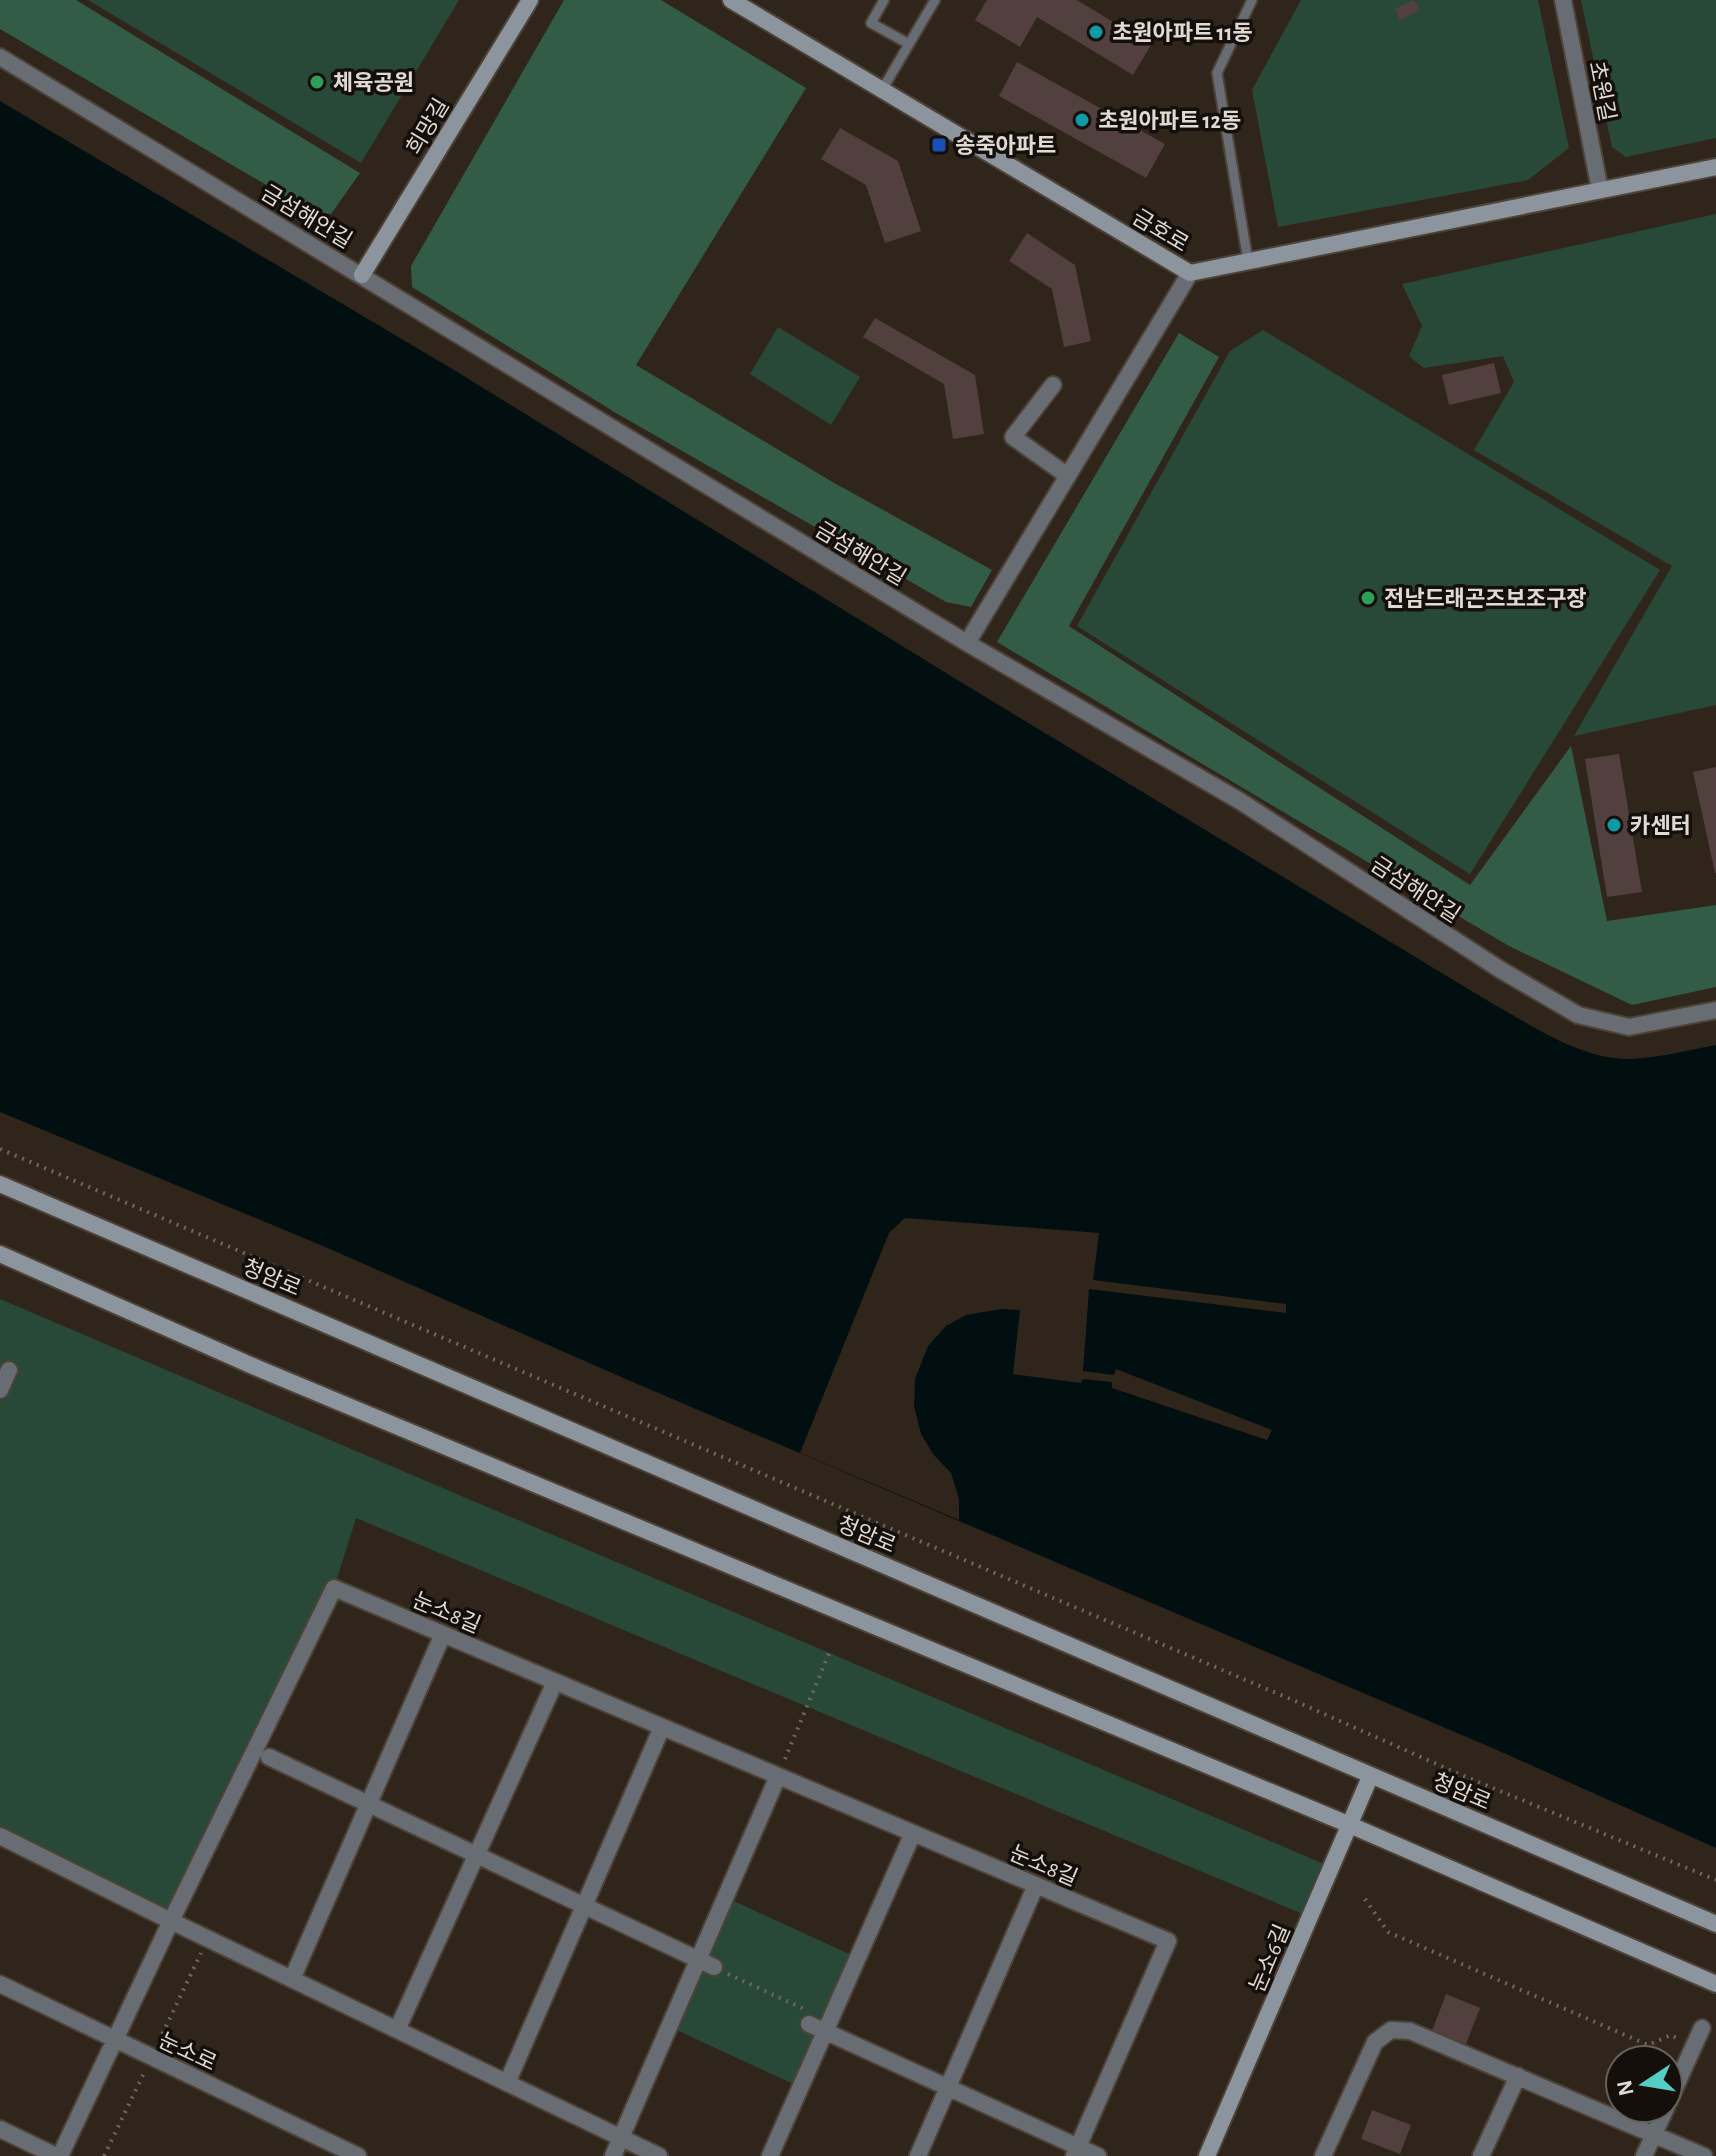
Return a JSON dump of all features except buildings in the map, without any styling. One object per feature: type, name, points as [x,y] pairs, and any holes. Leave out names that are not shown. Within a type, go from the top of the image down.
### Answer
[{"type":"main road","name":"희망길","points":[[362,275],[530,0]]},
{"type":"main road","name":"금호로","points":[[731,0],[1190,273],[1716,167]]},
{"type":"main road","name":"청암로","points":[[0,1184],[1716,1924]]},
{"type":"main road","points":[[0,1254],[255,1367],[1350,1825],[1716,1984]]},
{"type":"main road","name":"눈소6길","points":[[1207,2156],[1370,1777]]},
{"type":"street","name":"초원길","points":[[1563,0],[1600,190]]},
{"type":"street","name":"금섬해안길","points":[[0,57],[967,643],[1240,801],[1501,970],[1578,1015],[1629,1027],[1716,1010]]},
{"type":"street","points":[[967,643],[1190,273]]},
{"type":"street","points":[[1053,385],[1013,437],[1068,476]]},
{"type":"street","points":[[0,1390],[9,1370]]},
{"type":"street","name":"눈소8길","points":[[171,1921],[334,1588],[1168,1941],[1076,2151]]},
{"type":"street","points":[[292,1979],[443,1634]]},
{"type":"street","points":[[397,2030],[555,1682]]},
{"type":"street","points":[[507,2083],[662,1727]]},
{"type":"street","points":[[269,1757],[706,1963]]},
{"type":"street","points":[[613,2156],[706,1963],[778,1776]]},
{"type":"street","points":[[770,2156],[913,1833]]},
{"type":"street","points":[[0,1836],[659,2156]]},
{"type":"street","points":[[918,2156],[1036,1885]]},
{"type":"street","points":[[0,2129],[58,2156],[171,1921]]},
{"type":"street","name":"눈소로","points":[[0,1984],[358,2156]]},
{"type":"street","points":[[809,2024],[948,2087],[1076,2151],[1098,2156]]},
{"type":"street","points":[[1684,2068],[1702,2028]]},
{"type":"street","points":[[1323,2156],[1375,2042],[1391,2030],[1410,2031],[1704,2156]]},
{"type":"street","points":[[1481,2156],[1518,2076]]},
{"type":"street","points":[[1644,2156],[1659,2124]]},
{"type":"lane","points":[[884,0],[871,23],[909,44]]},
{"type":"lane","points":[[882,90],[935,0]]},
{"type":"lane","points":[[1248,261],[1217,73],[1252,0]]},
{"type":"path","points":[[0,1149],[1288,1698],[1459,1774],[1716,1880]]},
{"type":"path","points":[[778,1776],[830,1651]]},
{"type":"path","points":[[1365,1899],[1388,1932],[1648,2045],[1671,2035],[1694,2046]]},
{"type":"path","points":[[706,1963],[814,2014],[809,2024]]},
{"type":"green space","points":[[0,0],[76,0],[360,173],[331,214],[314,213],[0,29]]},
{"type":"green space","name":"체육공원","points":[[88,0],[459,0],[361,163]]},
{"type":"green space","points":[[564,0],[661,0],[806,88],[636,365],[836,484],[992,570],[971,607],[946,602],[616,413],[412,287],[411,266]]},
{"type":"green space","points":[[1301,0],[1538,0],[1569,148],[1528,180],[1278,227],[1252,90]]},
{"type":"green space","points":[[1581,0],[1716,0],[1716,138],[1626,157],[1612,147]]},
{"type":"green space","points":[[1716,214],[1716,705],[1574,736],[1672,566],[1474,450],[1514,382],[1503,356],[1424,368],[1409,356],[1422,326],[1402,284]]},
{"type":"green space","points":[[778,327],[860,377],[831,425],[750,374]]},
{"type":"green space","name":"전남드래곤즈보조구장","points":[[1263,330],[1660,570],[1470,874],[1077,626],[1230,351]]},
{"type":"green space","points":[[1179,333],[1219,357],[1069,626],[1470,885],[1571,746],[1607,921],[1716,905],[1716,987],[1632,1005],[1509,946],[997,642]]},
{"type":"green space","points":[[0,1299],[1331,1867],[1310,1917],[356,1518],[334,1588],[171,1921],[0,1836],[0,1390],[9,1370],[0,1365]]},
{"type":"green space","points":[[725,1897],[858,1958],[800,2087],[670,2027]]},
{"type":"shaded area","points":[[0,101],[454,370],[964,684],[1542,1032],[1576,1048],[1611,1058],[1652,1057],[1716,1045],[1716,1848],[1497,1750],[628,1380],[323,1246],[0,1112]]},
{"type":"pier","points":[[905,1218],[1099,1233],[1093,1280],[1286,1304],[1286,1313],[1089,1289],[1083,1371],[1114,1375],[1116,1369],[1272,1430],[1267,1440],[1112,1388],[1112,1382],[1083,1379],[1081,1383],[1013,1374],[1020,1310],[1001,1309],[966,1315],[946,1326],[928,1346],[915,1379],[914,1406],[921,1434],[933,1454],[951,1473],[959,1499],[959,1520],[800,1453],[889,1233]]},
{"type":"place","name":"초원아파트 11동","points":[[1096,32]]},
{"type":"place","name":"체육공원","points":[[317,82]]},
{"type":"place","name":"초원아파트 12동","points":[[1082,120]]},
{"type":"place","name":"송죽아파트","points":[[939,145]]},
{"type":"place","name":"전남드래곤즈보조구장","points":[[1368,598]]},
{"type":"place","name":"카센터","points":[[1614,825]]}]
